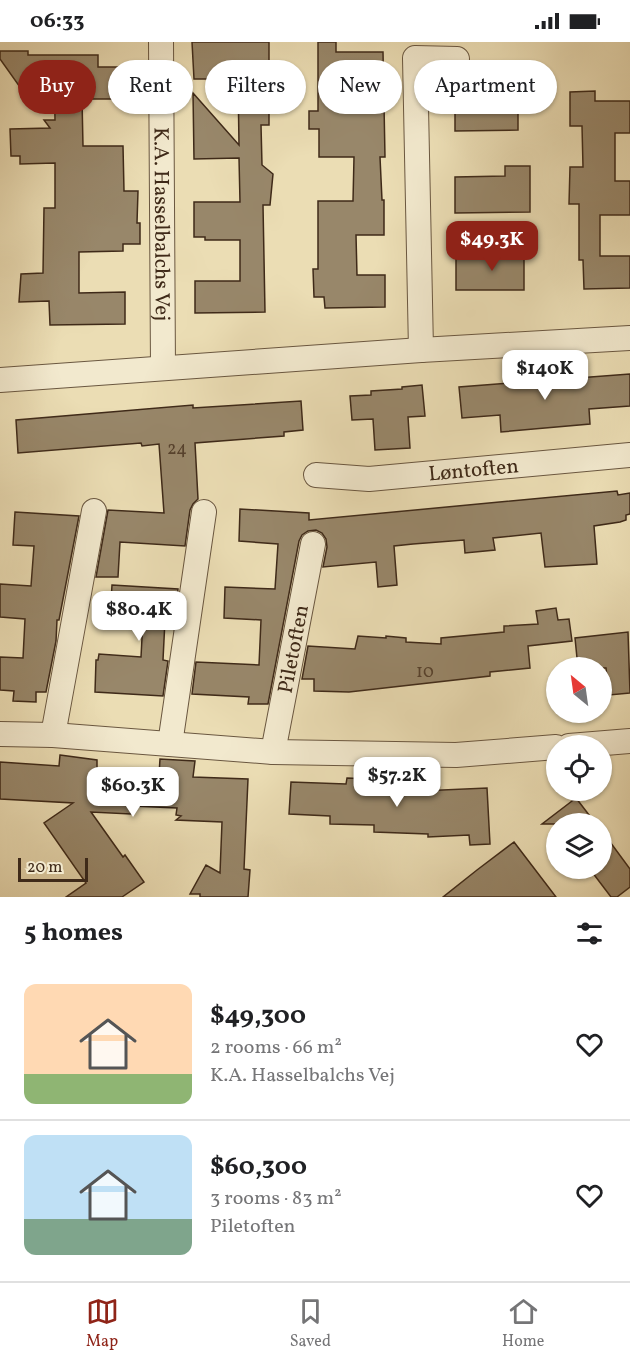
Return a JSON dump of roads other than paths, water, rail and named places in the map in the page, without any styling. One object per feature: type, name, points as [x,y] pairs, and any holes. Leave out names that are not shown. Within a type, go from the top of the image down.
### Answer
[{"type":"street","name":"K.A. Hasselbalchs Vej","points":[[160,42],[163,369]]},
{"type":"street","points":[[421,350],[415,58],[457,59]]},
{"type":"street","points":[[0,380],[421,350],[630,338]]},
{"type":"street","name":"Løntoften","points":[[316,475],[369,479],[630,455]]},
{"type":"street","points":[[52,735],[94,511]]},
{"type":"street","points":[[170,744],[204,512]]},
{"type":"street","name":"Piletoften","points":[[273,752],[313,544]]},
{"type":"street","points":[[0,734],[52,735],[273,752],[456,754],[546,748]]},
{"type":"street","points":[[612,742],[630,741]]}]
